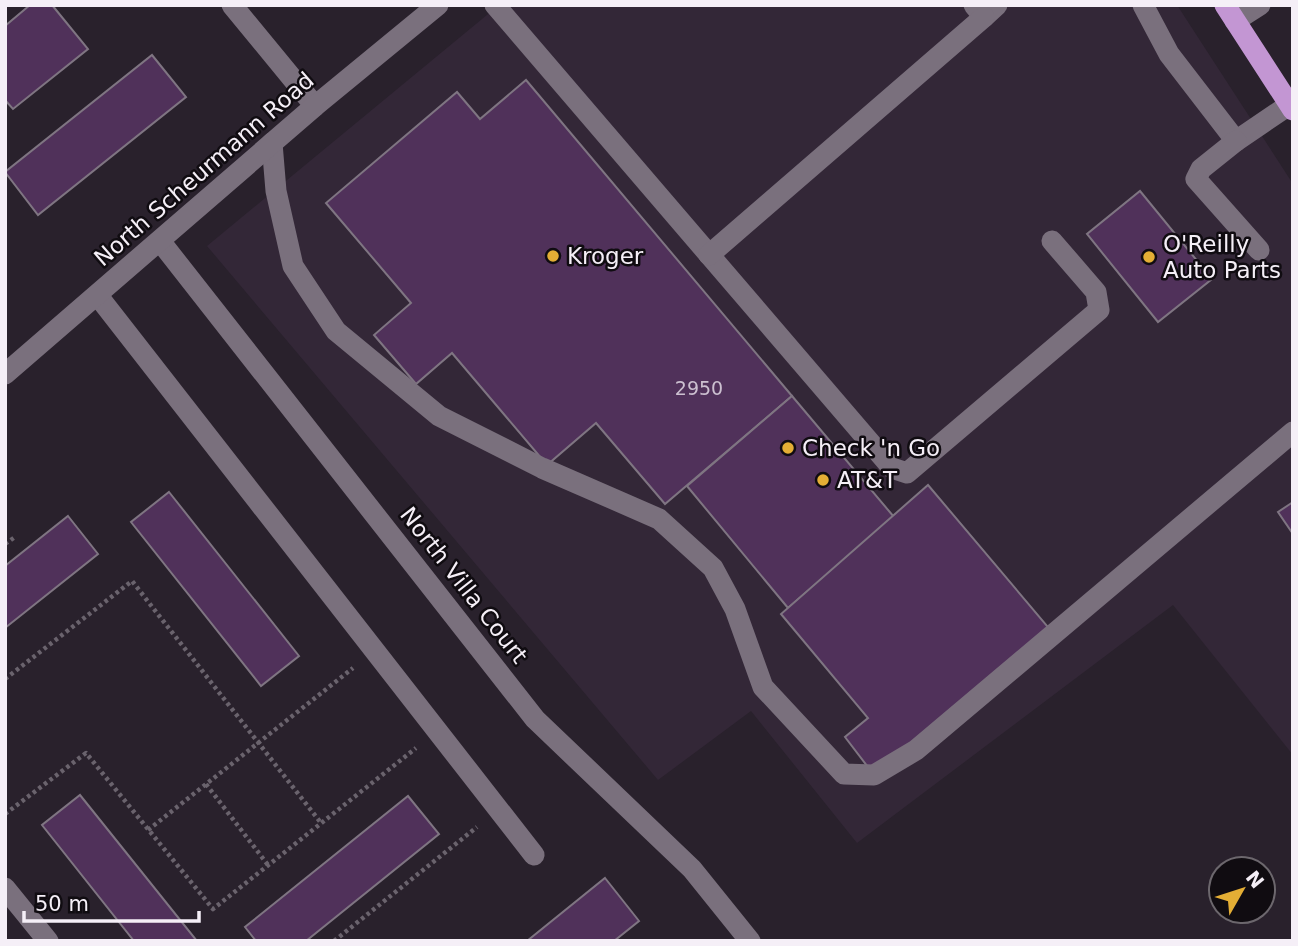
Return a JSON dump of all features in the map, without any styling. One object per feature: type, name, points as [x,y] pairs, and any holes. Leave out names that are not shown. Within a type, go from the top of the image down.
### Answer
[{"type":"highway","points":[[1230,13],[1291,107]]},
{"type":"street","points":[[232,5],[315,106]]},
{"type":"street","name":"North Scheurmann Road","points":[[5,374],[315,106],[438,5]]},
{"type":"street","points":[[495,5],[892,468],[907,473],[1099,310],[1096,292],[1052,241]]},
{"type":"street","points":[[1143,5],[1169,54],[1236,141]]},
{"type":"street","points":[[1230,13],[1260,5]]},
{"type":"street","points":[[709,254],[985,9]]},
{"type":"street","points":[[1259,250],[1196,179],[1201,169],[1236,141],[1291,107]]},
{"type":"street","points":[[272,143],[276,191],[293,266],[336,331],[439,415],[542,468],[659,519],[713,568],[735,609],[763,687],[844,774],[874,775],[916,750],[1293,432]]},
{"type":"street","name":"North Villa Court","points":[[160,241],[535,719],[692,869],[750,941]]},
{"type":"street","points":[[98,296],[534,855]]},
{"type":"street","points":[[5,888],[48,941]]},
{"type":"path","points":[[5,544],[15,537]]},
{"type":"path","points":[[5,679],[132,581],[321,823]]},
{"type":"path","points":[[148,830],[353,668]]},
{"type":"path","points":[[5,814],[86,753],[212,909],[416,748]]},
{"type":"path","points":[[206,784],[268,865]]},
{"type":"path","points":[[334,941],[478,827]]},
{"type":"shaded area","points":[[499,5],[1177,5],[1293,184],[1293,755],[1173,605],[857,843],[751,711],[658,780],[207,246]]},
{"type":"building","points":[[30,5],[52,5],[88,49],[13,109],[5,100],[5,26]]},
{"type":"building","points":[[152,55],[186,97],[38,215],[5,172]]},
{"type":"building","points":[[526,80],[792,396],[665,504],[596,423],[547,465],[452,353],[416,384],[374,335],[411,303],[326,203],[457,92],[480,119]]},
{"type":"building","name":"O'Reilly Auto Parts","points":[[1140,191],[1212,279],[1158,322],[1087,234]]},
{"type":"building","points":[[792,396],[894,517],[788,608],[687,486]]},
{"type":"building","points":[[928,485],[1053,633],[874,775],[845,737],[868,718],[781,614]]},
{"type":"building","points":[[169,492],[299,656],[261,686],[131,522]]},
{"type":"building","points":[[1293,502],[1293,534],[1278,512]]},
{"type":"building","points":[[68,516],[98,554],[5,628],[5,566]]},
{"type":"building","points":[[80,795],[197,941],[134,941],[42,825]]},
{"type":"building","points":[[408,796],[439,834],[306,941],[256,941],[245,927]]},
{"type":"building","points":[[605,878],[639,921],[614,941],[527,941]]},
{"type":"place","name":"Kroger","points":[[553,256]]},
{"type":"place","name":"O'Reilly Auto Parts","points":[[1149,257]]},
{"type":"place","name":"Check 'n Go","points":[[788,448]]},
{"type":"place","name":"AT&T","points":[[823,480]]}]
